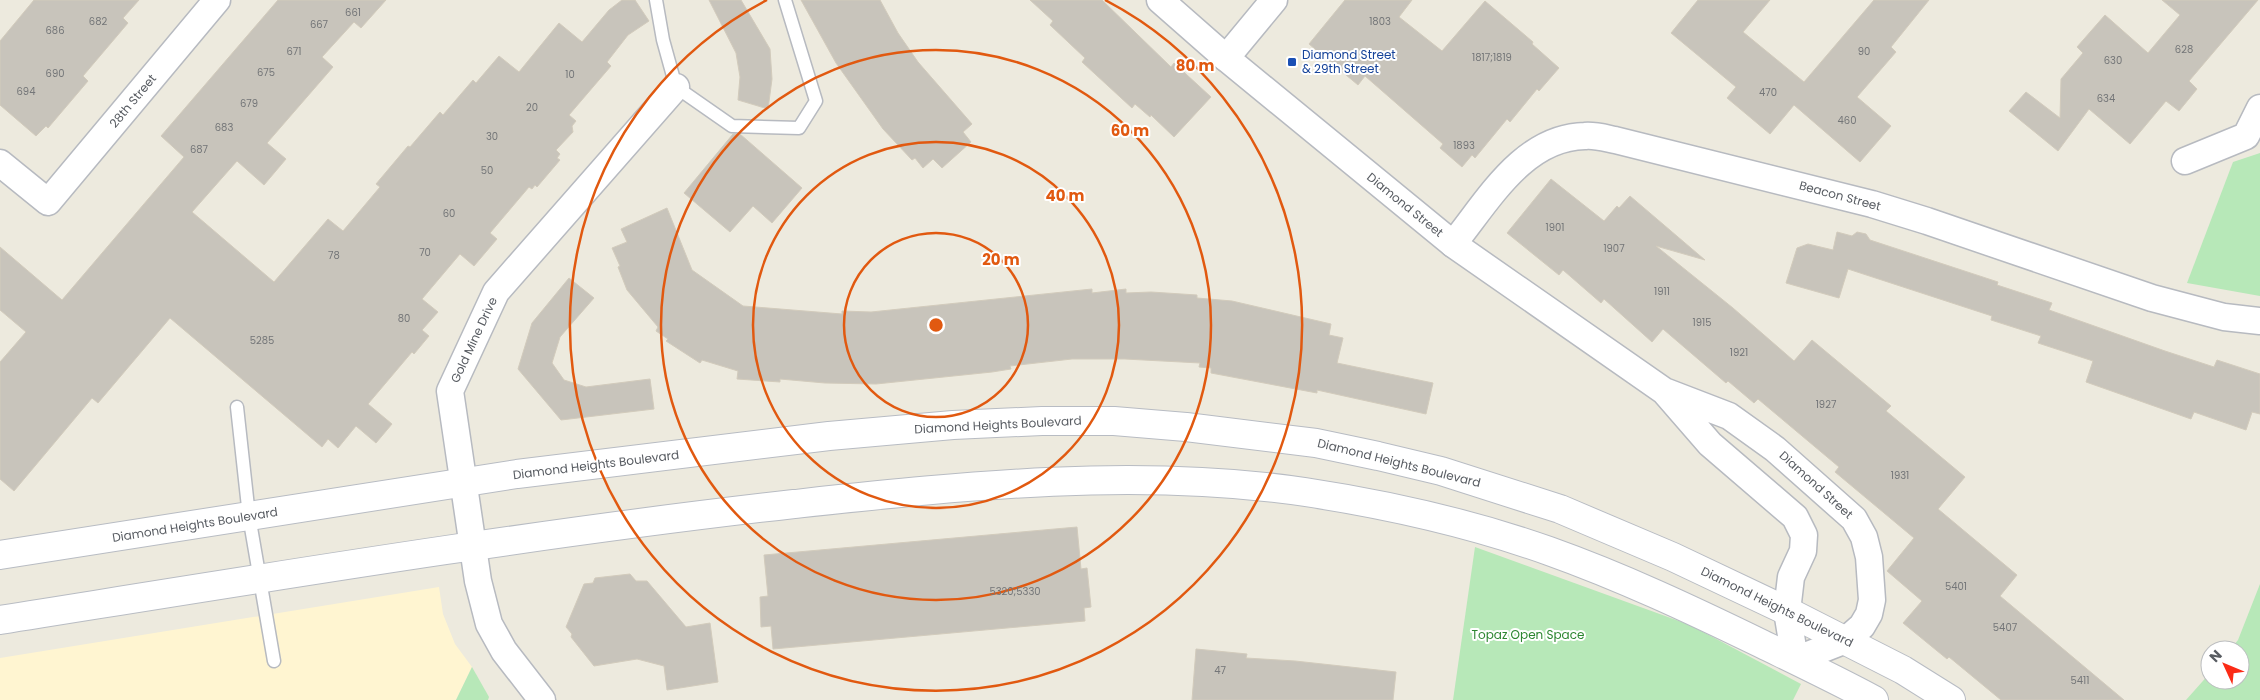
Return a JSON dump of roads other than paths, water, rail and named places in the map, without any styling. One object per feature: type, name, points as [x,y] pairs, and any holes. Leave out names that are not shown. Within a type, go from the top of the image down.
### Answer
[{"type":"main road","name":"Diamond Heights Boulevard","points":[[0,555],[463,482],[576,466],[829,436],[1042,421],[1114,421],[1186,426],[1316,443],[1432,468],[1503,489],[1613,530],[1787,611],[1904,670],[1950,700]]},
{"type":"main road","points":[[0,620],[473,546],[726,512],[1043,482],[1116,480],[1245,485],[1306,492],[1432,518],[1545,550],[1655,593],[1874,700]]},
{"type":"street","name":"28th Street","points":[[0,163],[48,202],[217,0]]},
{"type":"street","name":"Diamond Street","points":[[1160,0],[1226,58],[1453,244],[1664,391],[1729,416],[1775,449],[1854,519],[1864,537],[1869,557],[1872,600],[1869,614],[1862,626],[1846,640],[1795,660],[1787,611],[1791,577],[1803,551],[1804,535],[1795,517],[1710,444],[1664,391]]},
{"type":"street","points":[[1226,58],[1274,0]]},
{"type":"street","name":"Gold Mine Drive","points":[[542,700],[504,651],[489,624],[478,581],[450,391],[496,292],[676,87]]},
{"type":"street","points":[[2185,162],[2246,136],[2260,108]]},
{"type":"street","name":"Beacon Street","points":[[1453,244],[1512,171],[1534,152],[1560,140],[1585,136],[1615,140],[1872,204],[1937,224],[2152,298],[2224,317],[2260,321]]},
{"type":"lane","points":[[656,0],[663,40],[676,87],[732,126],[799,128],[816,101],[785,0]]},
{"type":"lane","points":[[237,407],[249,516],[274,661]]},
{"type":"place","name":"Diamond Street & 29th Street","points":[[1292,62]]},
{"type":"park label","name":"Topaz Open Space","points":[[1528,635]]}]
